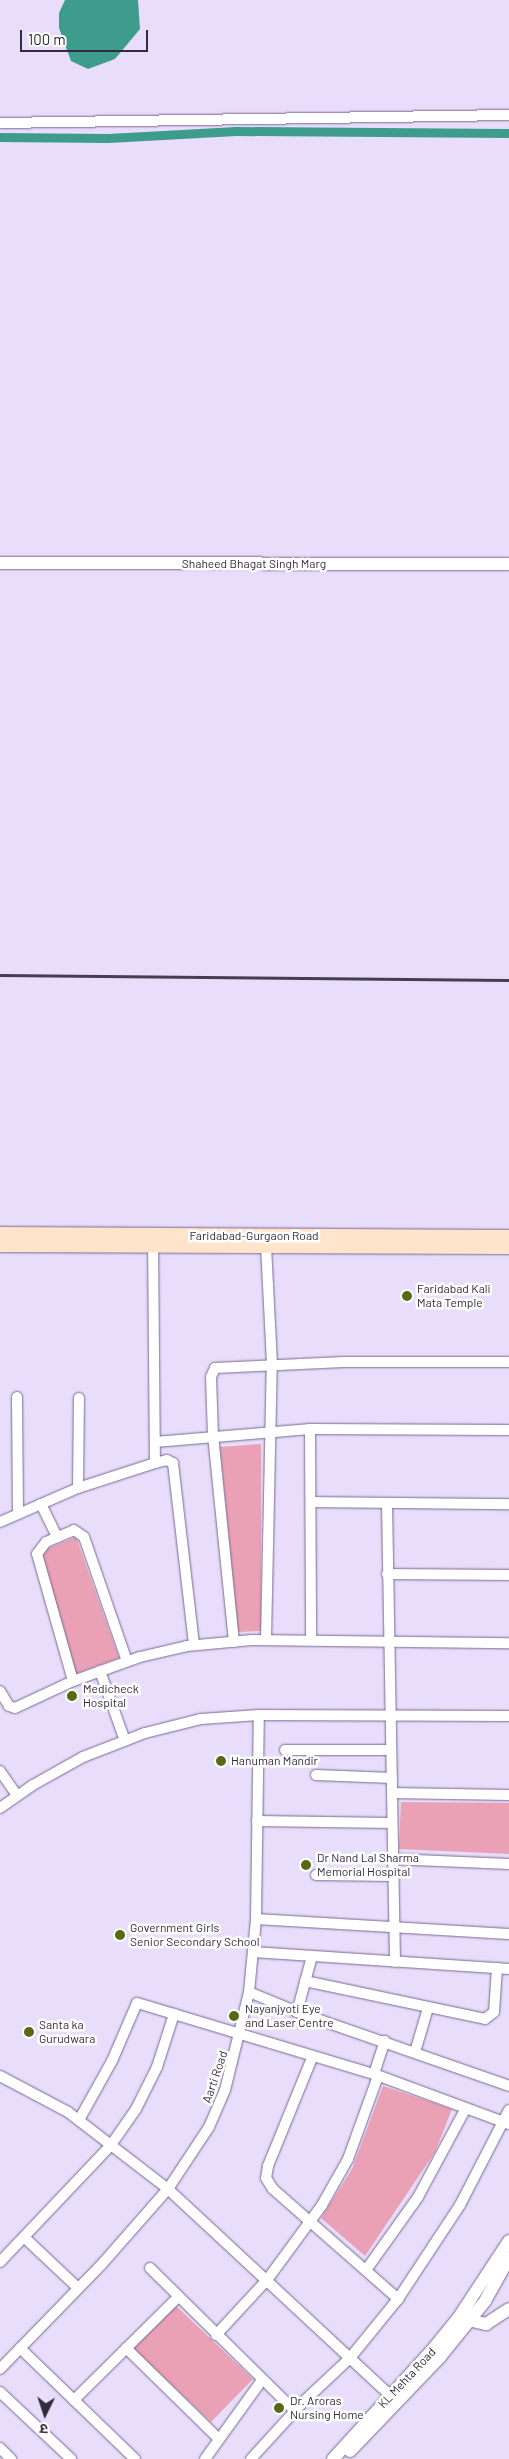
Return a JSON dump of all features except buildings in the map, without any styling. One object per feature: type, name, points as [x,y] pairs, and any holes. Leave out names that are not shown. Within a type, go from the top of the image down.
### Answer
[{"type":"main road","name":"Faridabad-Gurgaon Road","points":[[0,1234],[266,1246],[509,1247]]},
{"type":"main road","name":"Faridabad-Gurgaon Road","points":[[0,1245],[153,1241],[509,1237]]},
{"type":"street","points":[[0,123],[509,115]]},
{"type":"street","name":"Shaheed Bhagat Singh Marg","points":[[0,563],[509,564]]},
{"type":"street","points":[[153,1241],[155,1462]]},
{"type":"street","points":[[266,1246],[272,1364],[268,1432],[266,1640]]},
{"type":"street","points":[[234,1642],[213,1437],[211,1377],[214,1368],[272,1364],[509,1362]]},
{"type":"street","points":[[17,1397],[18,1514]]},
{"type":"street","points":[[78,1488],[79,1398]]},
{"type":"street","points":[[155,1442],[310,1429],[509,1430]]},
{"type":"street","points":[[310,1429],[311,1640]]},
{"type":"street","points":[[0,1522],[78,1488],[155,1462],[166,1460],[172,1463],[194,1646]]},
{"type":"street","points":[[311,1502],[509,1504]]},
{"type":"street","points":[[387,1502],[395,1962]]},
{"type":"street","points":[[41,1504],[57,1537]]},
{"type":"street","points":[[73,1681],[37,1554],[41,1545],[74,1530],[84,1537],[127,1661]]},
{"type":"street","points":[[387,1574],[509,1575]]},
{"type":"street","points":[[0,1691],[9,1706],[15,1708],[73,1681],[127,1661],[194,1646],[234,1642],[311,1640],[509,1643]]},
{"type":"street","points":[[100,1671],[125,1740]]},
{"type":"street","points":[[0,1808],[17,1795],[83,1757],[125,1740],[168,1726],[201,1719],[259,1715],[509,1716]]},
{"type":"street","name":"Aarti Road","points":[[0,2369],[78,2288],[168,2189],[216,2112],[232,2071],[249,1992],[256,1919],[259,1715]]},
{"type":"street","points":[[285,1750],[391,1750]]},
{"type":"street","points":[[0,1771],[17,1795]]},
{"type":"street","points":[[316,1775],[392,1778]]},
{"type":"street","points":[[392,1793],[509,1795]]},
{"type":"street","points":[[257,1821],[392,1823]]},
{"type":"street","points":[[392,1859],[509,1864]]},
{"type":"street","points":[[316,1875],[393,1876]]},
{"type":"street","points":[[256,1919],[509,1934]]},
{"type":"street","points":[[253,1952],[509,1969]]},
{"type":"street","points":[[298,2012],[312,1956]]},
{"type":"street","points":[[306,1981],[428,2008],[490,2018],[494,2012],[497,1968]]},
{"type":"street","points":[[249,1992],[298,2012],[509,2086]]},
{"type":"street","points":[[79,2120],[112,2061],[136,2003],[241,2034],[312,2058],[376,2075],[507,2123]]},
{"type":"street","points":[[415,2052],[428,2008]]},
{"type":"street","points":[[0,2262],[112,2145],[136,2109],[157,2067],[174,2014]]},
{"type":"street","points":[[216,2335],[267,2280],[311,2220],[348,2158],[376,2075],[385,2041]]},
{"type":"street","points":[[312,2058],[265,2173],[273,2189],[311,2220],[398,2299]]},
{"type":"street","points":[[0,2076],[79,2120],[168,2189],[394,2399]]},
{"type":"street","points":[[366,2270],[422,2190],[466,2108]]},
{"type":"street","points":[[251,2459],[295,2411],[350,2358],[398,2299],[448,2226],[507,2123],[509,2110]]},
{"type":"street","points":[[24,2238],[78,2288]]},
{"type":"street","points":[[464,2320],[509,2241]]},
{"type":"street","points":[[464,2320],[509,2258]]},
{"type":"street","points":[[150,2268],[177,2298],[295,2411]]},
{"type":"street","points":[[74,2400],[177,2298]]},
{"type":"street","points":[[464,2320],[486,2324],[509,2309]]},
{"type":"street","name":"KL Mehta Road","points":[[333,2459],[346,2452],[464,2320]]},
{"type":"street","points":[[20,2348],[135,2459]]},
{"type":"street","points":[[126,2348],[219,2439]]},
{"type":"street","points":[[205,2459],[262,2380]]},
{"type":"street","points":[[0,2392],[71,2459]]},
{"type":"street","points":[[0,2448],[11,2459]]},
{"type":"shaded area","points":[[65,0],[138,0],[140,29],[115,59],[88,69],[71,61],[59,28],[59,13]]},
{"type":"shaded area","points":[[261,1444],[261,1631],[238,1632],[220,1447]]},
{"type":"shaded area","points":[[76,1537],[119,1658],[75,1674],[41,1551]]},
{"type":"shaded area","points":[[401,1802],[509,1803],[509,1854],[399,1849]]},
{"type":"shaded area","points":[[383,2086],[452,2109],[435,2152],[365,2256],[321,2218],[352,2169]]},
{"type":"shaded area","points":[[174,2304],[253,2379],[211,2422],[132,2347]]},
{"type":"waterway","points":[[0,137],[108,138],[236,131],[509,133]]},
{"type":"railway","points":[[0,975],[509,980]]},
{"type":"place","name":"Faridabad Kali Mata Temple","points":[[407,1296]]},
{"type":"place","name":"Medicheck Hospital","points":[[72,1696]]},
{"type":"place","name":"Hanuman Mandir","points":[[221,1761]]},
{"type":"place","name":"Dr Nand Lal Sharma Memorial Hospital","points":[[306,1865]]},
{"type":"place","name":"Government Girls Senior Secondary School","points":[[120,1935]]},
{"type":"place","name":"Nayanjyoti Eye and Laser Centre","points":[[234,2016]]},
{"type":"place","name":"Santa ka Gurudwara","points":[[29,2032]]},
{"type":"place","name":"Dr. Aroras Nursing Home","points":[[279,2408]]}]
